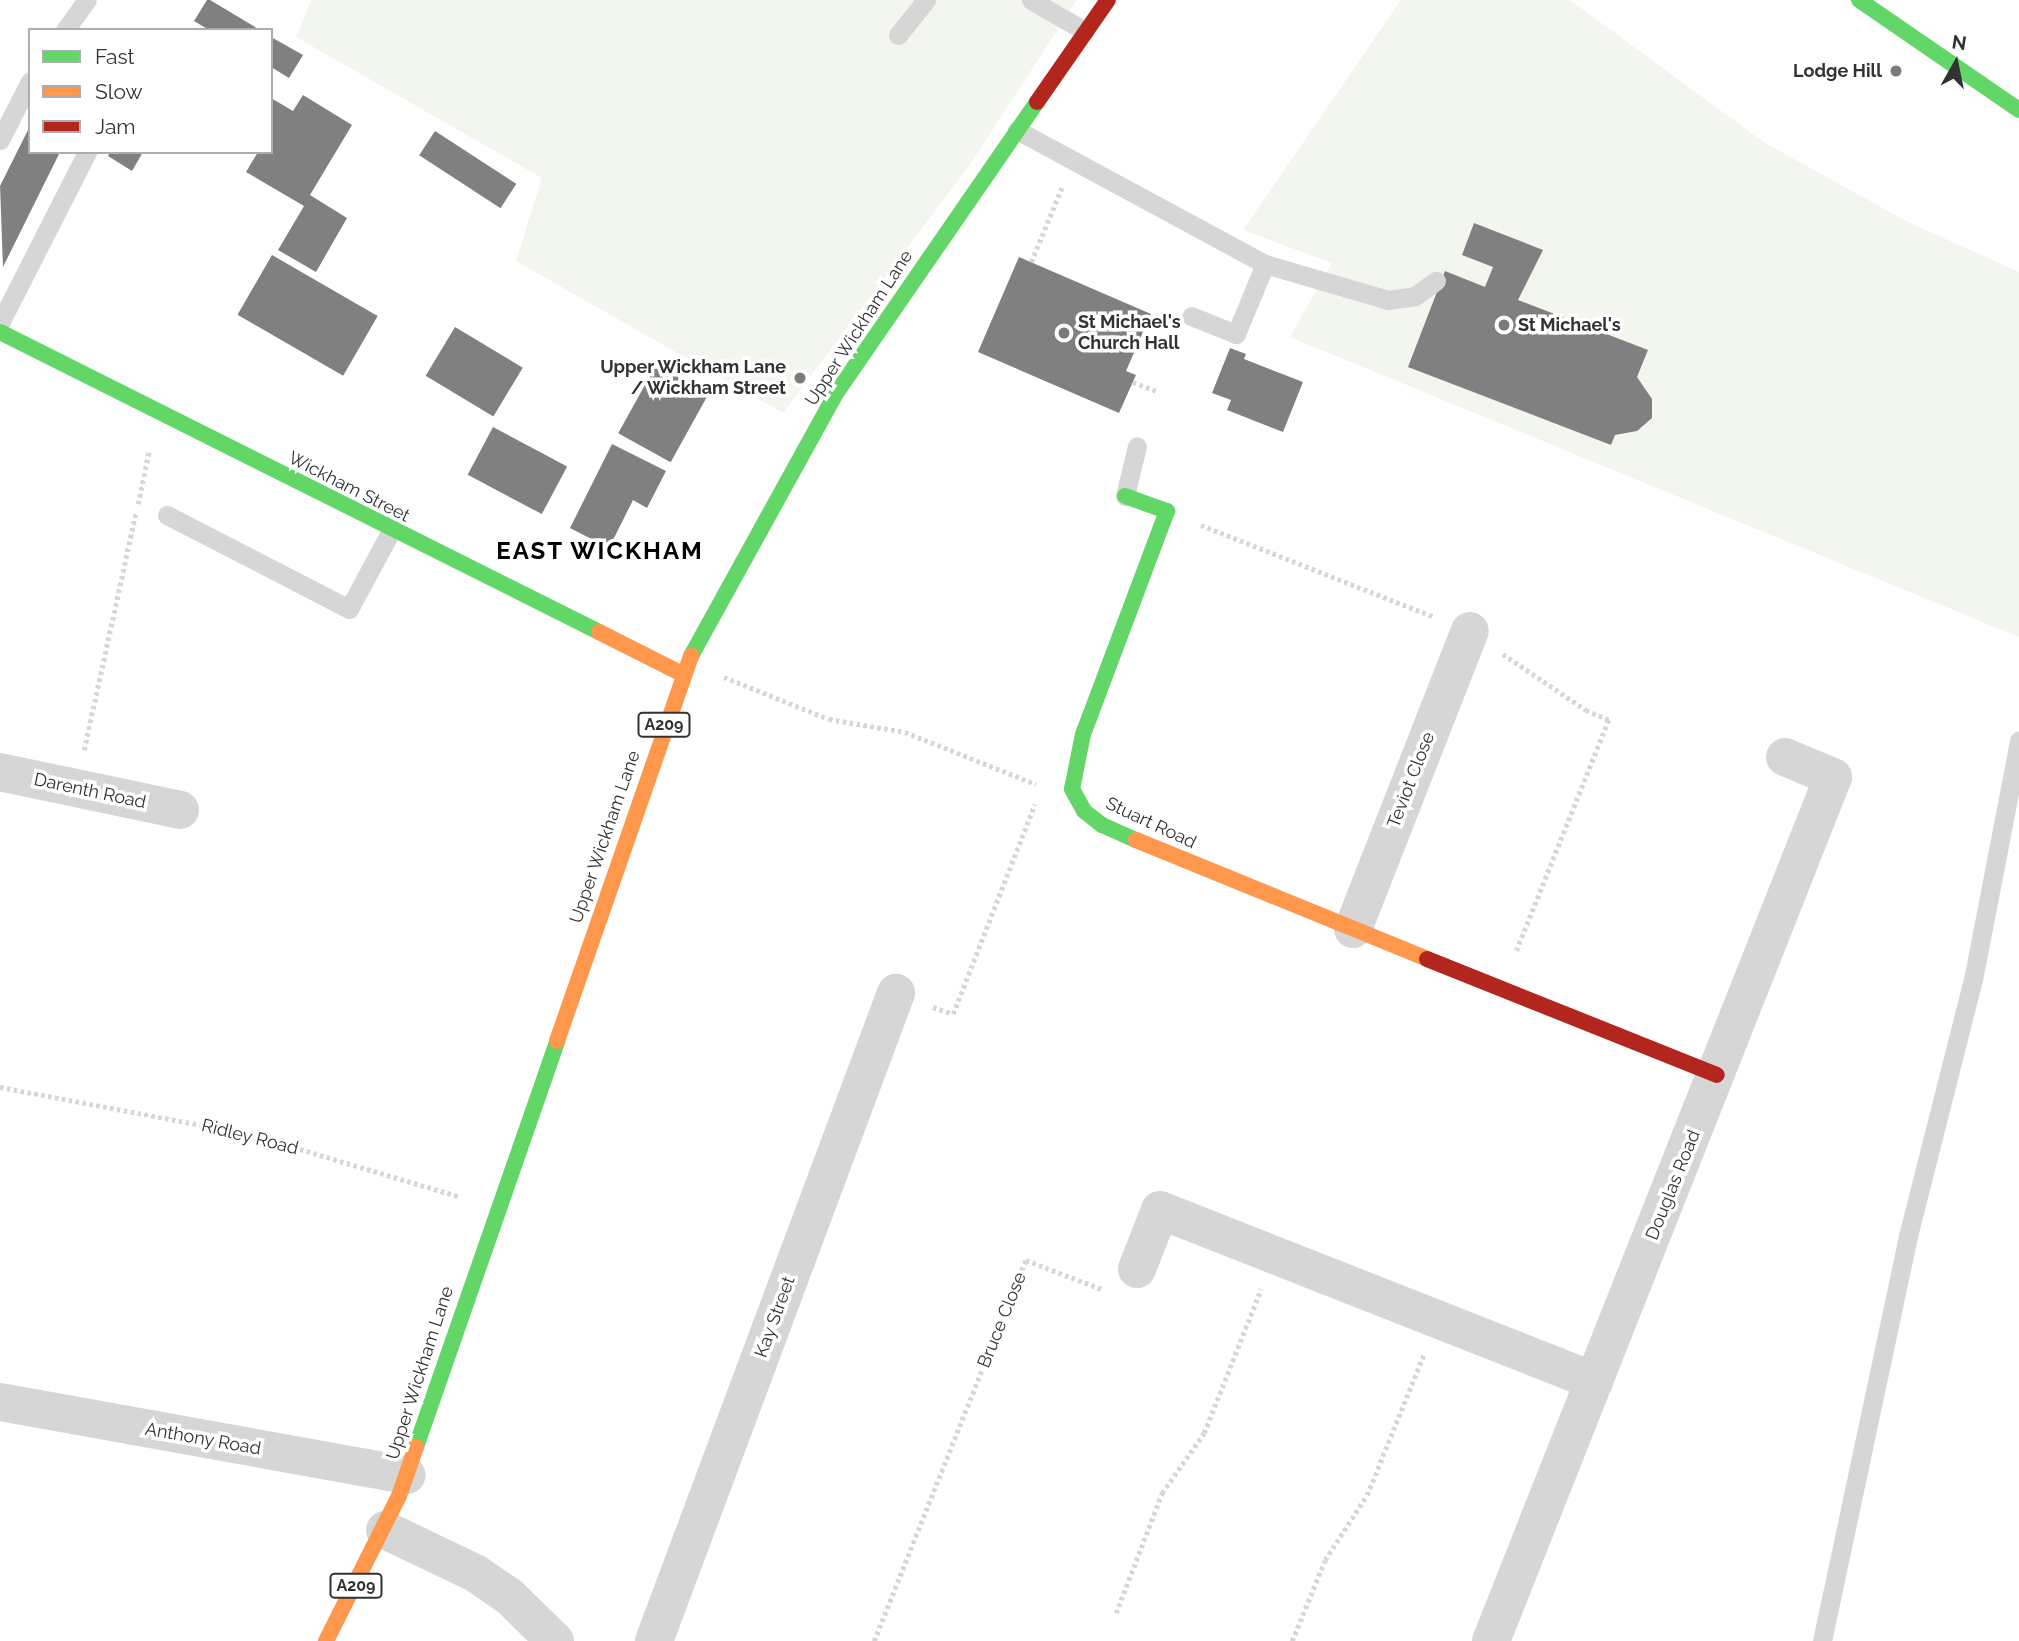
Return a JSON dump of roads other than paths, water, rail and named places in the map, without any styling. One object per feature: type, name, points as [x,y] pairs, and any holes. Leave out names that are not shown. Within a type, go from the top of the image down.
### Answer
[{"type":"street","name":"Upper Wickham Lane","points":[[326,1641],[385,1530],[406,1475],[496,1207],[685,668],[837,392],[1108,0]]},
{"type":"street","points":[[1859,0],[2019,110]]},
{"type":"street","name":"Wickham Street","points":[[0,332],[392,530],[685,668]]},
{"type":"street","name":"Stuart Road","points":[[1125,496],[1167,511],[1083,734],[1072,789],[1084,811],[1102,825],[1717,1075]]},
{"type":"street","name":"Teviot Close","points":[[1353,929],[1470,631]]},
{"type":"street","name":"Douglas Road","points":[[1491,1641],[1833,777],[1785,757]]},
{"type":"street","name":"Darenth Road","points":[[0,772],[180,810]]},
{"type":"street","name":"Kay Street","points":[[654,1641],[896,993]]},
{"type":"street","points":[[1137,1269],[1160,1210],[1595,1381]]},
{"type":"street","name":"Anthony Road","points":[[0,1402],[406,1475]]},
{"type":"street","points":[[385,1530],[474,1573],[510,1597],[555,1641]]},
{"type":"lane","points":[[66,28],[87,0]]},
{"type":"lane","points":[[898,35],[926,0]]},
{"type":"lane","points":[[1031,0],[1086,31]]},
{"type":"lane","points":[[0,140],[28,85]]},
{"type":"lane","points":[[1017,130],[1265,264],[1388,300],[1415,296],[1436,281]]},
{"type":"lane","points":[[0,323],[86,154]]},
{"type":"lane","points":[[1191,316],[1236,334],[1265,264]]},
{"type":"lane","points":[[1125,496],[1137,446]]},
{"type":"lane","points":[[167,516],[349,609],[392,530]]},
{"type":"lane","points":[[1822,1641],[1908,1236],[1973,980],[2019,740]]},
{"type":"place","name":"Lodge Hill","points":[[1896,71]]},
{"type":"place","name":"St Michael's","points":[[1504,325]]},
{"type":"place","name":"St Michael's Church Hall","points":[[1064,333]]},
{"type":"place","name":"Upper Wickham Lane / Wickham Street","points":[[800,378]]},
{"type":"district","name":"EAST WICKHAM","points":[[600,551]]}]
